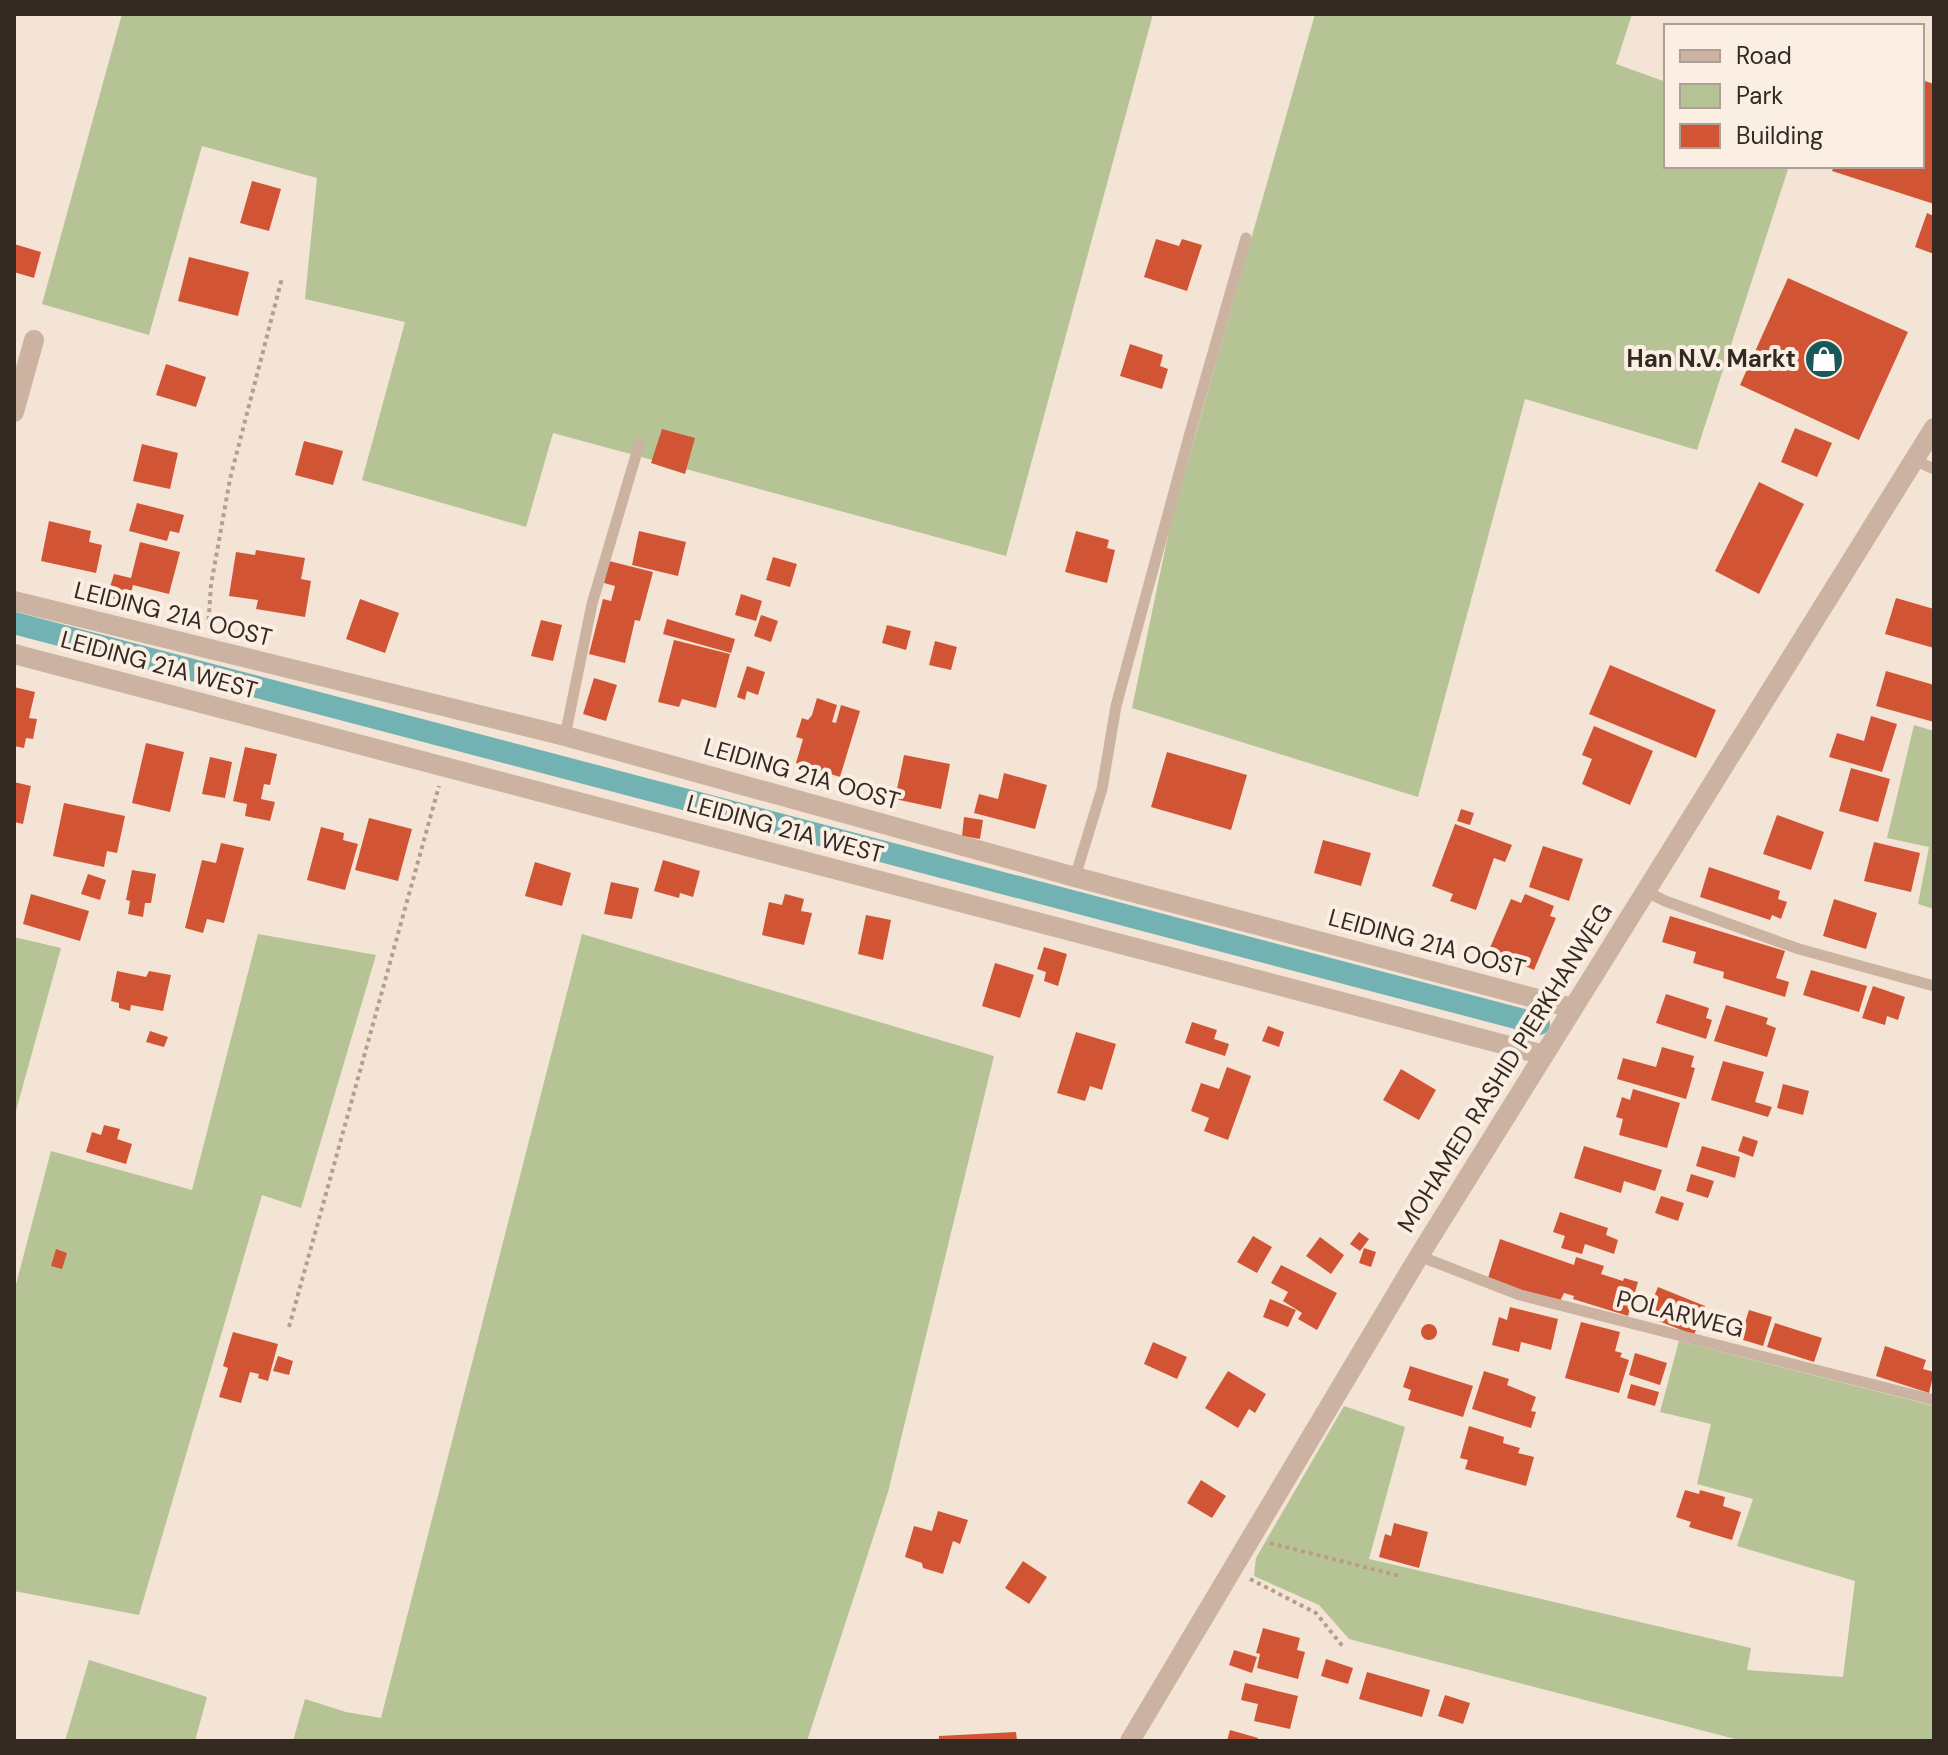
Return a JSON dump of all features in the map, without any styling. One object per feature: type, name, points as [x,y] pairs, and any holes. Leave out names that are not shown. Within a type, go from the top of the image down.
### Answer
[{"type":"street","points":[[14,412],[34,340]]},
{"type":"street","name":"MOHAMED RASHID PIERKHANWEG","points":[[1130,1741],[1419,1256],[1934,428]]},
{"type":"street","name":"LEIDING 21A OOST","points":[[14,601],[565,736],[1075,877],[1572,1008]]},
{"type":"street","name":"LEIDING 21A WEST","points":[[14,654],[1544,1055]]},
{"type":"lane","points":[[1075,877],[1102,789],[1116,706],[1246,238]]},
{"type":"lane","points":[[565,736],[592,604],[639,445]]},
{"type":"lane","points":[[1914,460],[1934,469]]},
{"type":"lane","points":[[1645,891],[1799,949],[1934,986]]},
{"type":"lane","name":"POLARWEG","points":[[1419,1256],[1520,1295],[1934,1400]]},
{"type":"path","points":[[209,651],[211,585],[230,479],[282,278]]},
{"type":"path","points":[[289,1327],[444,766]]},
{"type":"path","points":[[1252,1539],[1400,1576]]},
{"type":"path","points":[[1234,1570],[1316,1613],[1344,1648]]},
{"type":"green space","points":[[122,14],[1153,14],[1006,556],[553,433],[526,527],[362,480],[405,322],[305,299],[317,178],[202,146],[149,335],[42,304]]},
{"type":"green space","points":[[1315,14],[1632,14],[1616,64],[1664,81],[1664,168],[1788,168],[1697,450],[1525,399],[1418,797],[1132,708],[1171,521]]},
{"type":"green space","points":[[1914,725],[1934,731],[1934,909],[1918,904],[1929,847],[1887,838]]},
{"type":"green space","points":[[258,934],[376,955],[301,1208],[262,1195],[139,1615],[14,1591],[14,1292],[51,1151],[192,1190]]},
{"type":"green space","points":[[582,934],[994,1056],[888,1492],[807,1741],[293,1741],[305,1699],[346,1712],[381,1718]]},
{"type":"green space","points":[[14,937],[61,948],[14,1118]]},
{"type":"green space","points":[[1679,1341],[1934,1406],[1934,1741],[1743,1741],[1349,1639],[1319,1605],[1254,1576],[1256,1558],[1344,1406],[1405,1427],[1369,1559],[1751,1648],[1747,1670],[1843,1677],[1855,1581],[1737,1546],[1753,1499],[1697,1484],[1711,1424],[1660,1412]]},
{"type":"green space","points":[[89,1660],[207,1697],[195,1741],[65,1741]]},
{"type":"building","points":[[1924,81],[1934,84],[1934,204],[1832,171],[1833,168],[1924,168]]},
{"type":"building","points":[[252,181],[281,189],[269,231],[240,223]]},
{"type":"building","points":[[1927,213],[1934,216],[1934,254],[1915,247]]},
{"type":"building","points":[[1156,239],[1179,246],[1182,239],[1202,245],[1187,291],[1144,277]]},
{"type":"building","points":[[14,244],[41,252],[34,278],[14,272]]},
{"type":"building","points":[[189,257],[249,272],[238,316],[178,301]]},
{"type":"building","name":"Han N.V. Markt","points":[[1788,278],[1908,332],[1859,440],[1740,385]]},
{"type":"building","points":[[1130,344],[1163,355],[1160,366],[1168,369],[1162,389],[1120,376]]},
{"type":"building","points":[[166,364],[206,377],[196,407],[156,395]]},
{"type":"building","points":[[1795,428],[1832,443],[1817,477],[1781,462]]},
{"type":"building","points":[[662,429],[695,438],[685,474],[651,463]]},
{"type":"building","points":[[304,441],[343,451],[333,485],[295,475]]},
{"type":"building","points":[[142,444],[178,453],[170,489],[133,481]]},
{"type":"building","points":[[1759,482],[1804,504],[1759,594],[1715,571]]},
{"type":"building","points":[[137,503],[184,515],[179,533],[170,531],[167,541],[129,531]]},
{"type":"building","points":[[49,521],[91,531],[89,542],[102,545],[96,573],[41,561]]},
{"type":"building","points":[[639,531],[686,542],[678,576],[632,565]]},
{"type":"building","points":[[1076,531],[1109,540],[1107,548],[1115,550],[1107,583],[1065,572]]},
{"type":"building","points":[[140,542],[180,552],[169,594],[133,585],[129,603],[107,597],[114,574],[131,578]]},
{"type":"building","points":[[256,550],[305,558],[301,579],[311,581],[305,617],[256,609],[258,600],[229,596],[236,552],[255,555]]},
{"type":"building","points":[[773,557],[797,564],[790,587],[766,580]]},
{"type":"building","points":[[609,561],[653,572],[640,621],[635,620],[625,663],[589,654],[603,599],[611,601],[615,586],[604,583]]},
{"type":"building","points":[[741,594],[762,601],[756,621],[735,615]]},
{"type":"building","points":[[1896,598],[1934,609],[1934,648],[1885,634]]},
{"type":"building","points":[[360,599],[399,613],[385,653],[346,639]]},
{"type":"building","points":[[761,615],[778,621],[771,642],[754,636]]},
{"type":"building","points":[[667,619],[735,639],[731,653],[663,634]]},
{"type":"building","points":[[541,620],[562,625],[553,661],[531,656]]},
{"type":"building","points":[[887,625],[911,631],[906,650],[882,643]]},
{"type":"building","points":[[674,640],[730,654],[716,708],[682,699],[679,707],[658,702]]},
{"type":"building","points":[[935,641],[957,647],[951,670],[929,665]]},
{"type":"building","points":[[1610,665],[1716,710],[1696,758],[1589,714]]},
{"type":"building","points":[[747,666],[765,672],[758,695],[747,691],[745,700],[737,697]]},
{"type":"building","points":[[1886,671],[1934,685],[1934,722],[1876,706]]},
{"type":"building","points":[[594,678],[617,685],[606,721],[583,714]]},
{"type":"building","points":[[14,687],[35,692],[29,718],[37,719],[33,739],[26,738],[24,748],[14,746]]},
{"type":"building","points":[[817,698],[837,705],[832,722],[836,723],[841,705],[860,711],[840,777],[796,763],[803,739],[796,737],[802,718],[808,720],[812,715]]},
{"type":"building","points":[[1871,716],[1897,724],[1882,772],[1829,757],[1837,733],[1864,741]]},
{"type":"building","points":[[1594,726],[1653,751],[1630,805],[1582,784],[1592,759],[1582,755]]},
{"type":"building","points":[[146,743],[184,752],[170,812],[132,803]]},
{"type":"building","points":[[245,747],[277,754],[270,785],[264,784],[261,799],[275,802],[270,821],[245,816],[247,804],[233,801]]},
{"type":"building","points":[[1167,752],[1247,775],[1231,830],[1151,807]]},
{"type":"building","points":[[904,755],[950,764],[941,809],[895,799]]},
{"type":"building","points":[[210,757],[232,762],[225,798],[202,794]]},
{"type":"building","points":[[1851,768],[1890,779],[1878,822],[1839,811]]},
{"type":"building","points":[[1004,773],[1047,785],[1035,829],[974,813],[979,794],[998,799]]},
{"type":"building","points":[[14,782],[31,786],[23,824],[14,822]]},
{"type":"building","points":[[64,803],[125,816],[117,853],[107,851],[104,867],[53,856]]},
{"type":"building","points":[[1461,809],[1474,813],[1470,825],[1457,821]]},
{"type":"building","points":[[1777,815],[1824,832],[1811,870],[1763,854]]},
{"type":"building","points":[[964,817],[983,820],[980,839],[962,836]]},
{"type":"building","points":[[369,818],[412,829],[398,881],[355,870]]},
{"type":"building","points":[[1455,824],[1512,845],[1505,862],[1494,858],[1476,910],[1450,901],[1453,894],[1432,886]]},
{"type":"building","points":[[321,827],[344,833],[343,840],[358,844],[345,890],[307,880]]},
{"type":"building","points":[[1323,840],[1371,853],[1361,886],[1314,873]]},
{"type":"building","points":[[1874,842],[1920,853],[1911,892],[1864,881]]},
{"type":"building","points":[[221,843],[244,848],[224,923],[207,919],[203,933],[185,928],[202,860],[216,863]]},
{"type":"building","points":[[1543,846],[1583,859],[1569,901],[1529,887]]},
{"type":"building","points":[[663,860],[700,871],[693,897],[680,893],[679,898],[654,891]]},
{"type":"building","points":[[535,862],[571,873],[562,906],[525,896]]},
{"type":"building","points":[[1709,867],[1780,891],[1778,899],[1787,902],[1781,919],[1772,915],[1770,920],[1700,897]]},
{"type":"building","points":[[132,870],[156,874],[151,903],[145,903],[143,917],[128,914],[130,901],[126,900]]},
{"type":"building","points":[[88,874],[106,880],[100,900],[81,894]]},
{"type":"building","points":[[611,882],[639,888],[632,919],[604,914]]},
{"type":"building","points":[[31,894],[89,911],[80,941],[23,924]]},
{"type":"building","points":[[785,894],[804,899],[801,911],[812,913],[804,945],[762,935],[769,902],[782,905]]},
{"type":"building","points":[[1525,894],[1554,906],[1550,916],[1556,918],[1534,970],[1489,950],[1511,899],[1521,903]]},
{"type":"building","points":[[1834,899],[1877,913],[1866,949],[1823,936]]},
{"type":"building","points":[[866,915],[891,920],[883,960],[858,954]]},
{"type":"building","points":[[1670,916],[1785,951],[1776,978],[1789,982],[1785,997],[1723,978],[1724,972],[1693,963],[1696,952],[1662,942]]},
{"type":"building","points":[[1044,947],[1067,954],[1058,986],[1044,981],[1046,972],[1037,969]]},
{"type":"building","points":[[995,963],[1034,975],[1020,1018],[982,1006]]},
{"type":"building","points":[[1811,970],[1867,986],[1859,1012],[1803,995]]},
{"type":"building","points":[[117,971],[146,977],[149,971],[171,975],[163,1011],[131,1005],[130,1011],[119,1008],[119,1003],[111,1001]]},
{"type":"building","points":[[1873,986],[1905,997],[1898,1020],[1887,1016],[1885,1025],[1862,1018]]},
{"type":"building","points":[[1666,994],[1709,1008],[1706,1018],[1712,1020],[1706,1039],[1656,1023]]},
{"type":"building","points":[[1726,1005],[1768,1018],[1766,1024],[1776,1028],[1767,1057],[1714,1041]]},
{"type":"building","points":[[1192,1022],[1217,1030],[1214,1039],[1229,1044],[1225,1056],[1185,1043]]},
{"type":"building","points":[[1268,1026],[1284,1032],[1279,1047],[1262,1041]]},
{"type":"building","points":[[150,1031],[168,1037],[164,1047],[146,1042]]},
{"type":"building","points":[[1076,1032],[1116,1044],[1102,1090],[1090,1086],[1085,1101],[1057,1093]]},
{"type":"building","points":[[1662,1047],[1694,1056],[1691,1067],[1695,1068],[1686,1099],[1617,1079],[1623,1058],[1656,1067]]},
{"type":"building","points":[[1723,1061],[1764,1072],[1755,1102],[1772,1107],[1768,1117],[1711,1100]]},
{"type":"building","points":[[1227,1067],[1251,1076],[1228,1140],[1204,1131],[1209,1118],[1191,1111],[1201,1083],[1219,1089]]},
{"type":"building","points":[[1401,1069],[1436,1090],[1419,1120],[1383,1100]]},
{"type":"building","points":[[1783,1084],[1809,1091],[1803,1115],[1777,1108]]},
{"type":"building","points":[[1633,1089],[1680,1103],[1667,1148],[1619,1135],[1623,1119],[1616,1117],[1622,1097],[1630,1100]]},
{"type":"building","points":[[104,1125],[120,1129],[117,1139],[132,1144],[126,1164],[86,1152],[92,1132],[101,1135]]},
{"type":"building","points":[[1743,1136],[1758,1141],[1753,1157],[1738,1151]]},
{"type":"building","points":[[1584,1146],[1662,1170],[1655,1191],[1624,1181],[1621,1193],[1574,1178]]},
{"type":"building","points":[[1702,1146],[1740,1157],[1735,1178],[1696,1166]]},
{"type":"building","points":[[1691,1174],[1714,1181],[1708,1198],[1686,1191]]},
{"type":"building","points":[[1661,1196],[1684,1203],[1678,1221],[1655,1213]]},
{"type":"building","points":[[1560,1212],[1608,1228],[1606,1235],[1618,1240],[1614,1254],[1585,1244],[1582,1254],[1561,1248],[1565,1236],[1553,1232]]},
{"type":"building","points":[[1359,1232],[1369,1239],[1360,1251],[1350,1244]]},
{"type":"building","points":[[1253,1236],[1272,1247],[1257,1273],[1237,1262]]},
{"type":"building","points":[[1320,1237],[1344,1255],[1331,1274],[1306,1256]]},
{"type":"building","points":[[1500,1239],[1574,1265],[1576,1257],[1604,1266],[1601,1274],[1638,1282],[1628,1316],[1573,1299],[1574,1296],[1564,1293],[1559,1303],[1488,1278]]},
{"type":"building","points":[[1364,1248],[1376,1252],[1371,1267],[1359,1263]]},
{"type":"building","points":[[56,1249],[67,1253],[62,1269],[51,1266]]},
{"type":"building","points":[[1281,1265],[1337,1293],[1317,1330],[1298,1319],[1302,1313],[1283,1301],[1288,1292],[1271,1283]]},
{"type":"building","points":[[1658,1287],[1705,1306],[1694,1335],[1646,1316]]},
{"type":"building","points":[[1270,1299],[1296,1310],[1288,1327],[1263,1317]]},
{"type":"building","points":[[1510,1307],[1558,1319],[1551,1350],[1521,1342],[1519,1352],[1492,1345],[1499,1317],[1507,1320]]},
{"type":"building","points":[[1749,1310],[1772,1317],[1763,1346],[1740,1339]]},
{"type":"building","points":[[1581,1322],[1620,1332],[1615,1351],[1629,1360],[1619,1393],[1565,1378]]},
{"type":"building","points":[[1775,1323],[1822,1338],[1814,1362],[1767,1347]]},
{"type":"building","points":[[1426,1324],[1432,1324],[1437,1332],[1435,1338],[1426,1340],[1421,1335],[1421,1329]]},
{"type":"building","points":[[233,1332],[278,1344],[268,1381],[250,1372],[241,1403],[219,1397],[228,1368],[223,1366]]},
{"type":"building","points":[[1153,1342],[1187,1357],[1177,1379],[1144,1364]]},
{"type":"building","points":[[1885,1346],[1926,1360],[1923,1369],[1934,1372],[1929,1393],[1876,1376]]},
{"type":"building","points":[[1635,1353],[1667,1363],[1660,1385],[1629,1375]]},
{"type":"building","points":[[278,1356],[293,1361],[289,1375],[273,1371]]},
{"type":"building","points":[[1410,1366],[1473,1386],[1463,1417],[1408,1400],[1411,1390],[1403,1387]]},
{"type":"building","points":[[1228,1371],[1266,1394],[1255,1413],[1249,1409],[1238,1428],[1205,1408]]},
{"type":"building","points":[[1484,1371],[1509,1379],[1507,1385],[1536,1397],[1531,1411],[1536,1412],[1531,1428],[1472,1409]]},
{"type":"building","points":[[1631,1384],[1659,1392],[1655,1406],[1627,1398]]},
{"type":"building","points":[[1469,1426],[1504,1437],[1503,1443],[1520,1448],[1518,1453],[1534,1457],[1526,1486],[1465,1469],[1468,1460],[1460,1458]]},
{"type":"building","points":[[1201,1480],[1226,1496],[1212,1518],[1187,1503]]},
{"type":"building","points":[[1685,1490],[1699,1494],[1700,1490],[1725,1497],[1723,1506],[1741,1512],[1732,1540],[1689,1527],[1691,1522],[1676,1517]]},
{"type":"building","points":[[938,1511],[968,1520],[960,1544],[953,1541],[943,1574],[923,1568],[922,1563],[905,1557],[914,1526],[932,1531]]},
{"type":"building","points":[[1394,1523],[1428,1532],[1419,1568],[1379,1557],[1385,1534],[1391,1536]]},
{"type":"building","points":[[1023,1561],[1047,1577],[1029,1604],[1005,1588]]},
{"type":"building","points":[[1263,1628],[1300,1638],[1297,1650],[1305,1652],[1298,1679],[1257,1668],[1260,1654],[1256,1653]]},
{"type":"building","points":[[1234,1650],[1257,1657],[1252,1673],[1229,1665]]},
{"type":"building","points":[[1326,1659],[1353,1668],[1348,1684],[1321,1676]]},
{"type":"building","points":[[1367,1672],[1430,1690],[1422,1717],[1359,1699]]},
{"type":"building","points":[[1245,1683],[1298,1696],[1290,1729],[1254,1721],[1258,1704],[1241,1700]]},
{"type":"building","points":[[1445,1695],[1470,1703],[1463,1724],[1438,1716]]},
{"type":"building","points":[[1230,1730],[1258,1738],[1257,1741],[1227,1741]]},
{"type":"building","points":[[1016,1732],[1017,1741],[939,1741],[939,1736]]},
{"type":"waterway","points":[[14,623],[1539,1024]]},
{"type":"place","name":"Han N.V. Markt","points":[[1824,359]]}]
